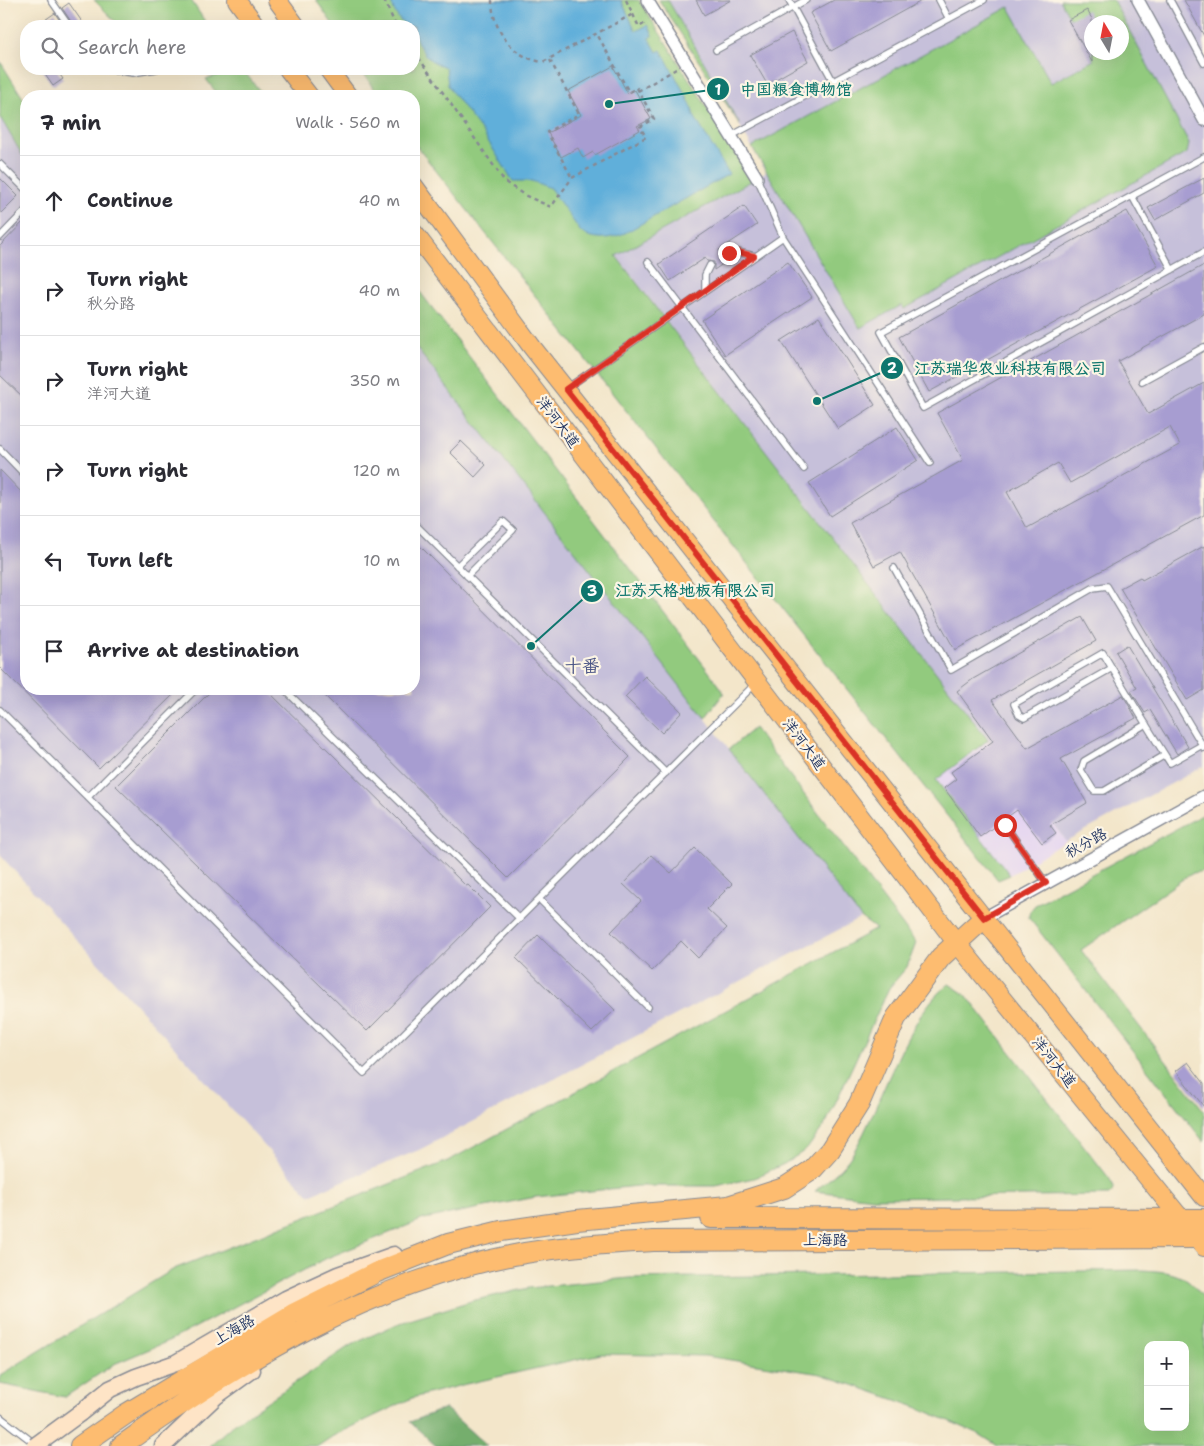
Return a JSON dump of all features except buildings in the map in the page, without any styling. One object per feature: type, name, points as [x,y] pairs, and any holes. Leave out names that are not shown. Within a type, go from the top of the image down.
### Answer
[{"type":"highway","name":"上海路","points":[[80,1446],[126,1414],[294,1314],[376,1272],[448,1244],[501,1231],[577,1220],[728,1206],[784,1188],[812,1170],[830,1150],[860,1104],[896,1018],[920,982],[956,942],[984,918]]},
{"type":"highway","name":"上海路","points":[[577,1220],[1204,1219]]},
{"type":"highway","name":"上海路","points":[[121,1446],[228,1374],[319,1322],[367,1300],[448,1272],[512,1255],[560,1248],[653,1241],[1202,1239]]},
{"type":"main road","points":[[237,0],[252,20]]},
{"type":"main road","points":[[277,0],[292,20]]},
{"type":"main road","points":[[293,75],[304,90]]},
{"type":"main road","points":[[332,75],[344,90]]},
{"type":"main road","name":"洋河大道","points":[[420,194],[566,389],[1204,1197]]},
{"type":"main road","name":"洋河大道","points":[[420,242],[956,942],[1181,1218],[1202,1239]]},
{"type":"main road","name":"上海路","points":[[37,1446],[110,1389],[136,1377],[176,1363],[286,1300],[338,1275],[398,1254],[448,1244]]},
{"type":"main road","name":"上海路","points":[[163,1446],[216,1396],[273,1356],[347,1316],[448,1272]]},
{"type":"street","points":[[647,0],[756,178]]},
{"type":"street","points":[[1138,0],[1204,120]]},
{"type":"street","name":"秋分路","points":[[984,918],[1204,796]]},
{"type":"lane","points":[[51,0],[65,20]]},
{"type":"lane","points":[[789,0],[833,81]]},
{"type":"lane","points":[[716,50],[806,0]]},
{"type":"lane","points":[[939,0],[949,19]]},
{"type":"lane","points":[[731,136],[984,0]]},
{"type":"lane","points":[[1170,0],[1201,51],[1204,63]]},
{"type":"lane","points":[[1204,157],[881,332],[923,408],[1204,252]]},
{"type":"lane","points":[[0,164],[20,184]]},
{"type":"lane","points":[[756,178],[783,237],[930,463]]},
{"type":"lane","points":[[1132,196],[1172,270]]},
{"type":"lane","points":[[0,237],[20,216]]},
{"type":"lane","points":[[566,389],[783,237]]},
{"type":"lane","points":[[724,256],[738,252],[754,256]]},
{"type":"lane","points":[[648,262],[804,469]]},
{"type":"lane","points":[[705,291],[705,275],[710,265]]},
{"type":"lane","points":[[1142,380],[1204,347]]},
{"type":"lane","points":[[0,449],[20,470]]},
{"type":"lane","points":[[457,566],[503,521],[513,530],[467,576]]},
{"type":"lane","points":[[420,529],[666,773]]},
{"type":"lane","points":[[894,568],[951,670],[1093,588],[1107,586],[1203,747],[1170,763],[1103,653],[1014,704],[1015,709],[1024,718],[1112,668]]},
{"type":"lane","points":[[0,710],[364,1073],[757,682]]},
{"type":"lane","points":[[88,797],[190,695]]},
{"type":"lane","points":[[290,695],[520,918]]},
{"type":"lane","points":[[1146,724],[1084,761],[1081,770],[1091,787],[1094,791],[1104,791],[1165,755]]},
{"type":"lane","points":[[1005,825],[1046,883]]},
{"type":"lane","points":[[539,899],[648,1007]]},
{"type":"lane","points":[[0,1417],[37,1446]]},
{"type":"path","points":[[384,0],[393,20]]},
{"type":"path","points":[[492,0],[498,28],[512,48],[536,61],[550,60],[635,13]]},
{"type":"path","points":[[626,0],[639,27],[657,17]]},
{"type":"path","points":[[420,60],[505,182],[524,195],[551,207],[572,178],[646,137],[640,127],[654,119],[637,88],[628,92],[597,34]]},
{"type":"path","points":[[550,60],[578,114],[547,132],[572,178]]},
{"type":"path","points":[[638,91],[677,69]]},
{"type":"shaded area","points":[[668,0],[1204,0],[1204,766],[1066,841],[616,255],[766,172]]},
{"type":"shaded area","points":[[0,117],[20,151],[20,695],[420,695],[420,353],[861,918],[419,1150],[309,1195],[0,855]]},
{"type":"shaded area","points":[[988,740],[1066,841],[1010,875],[936,779]]},
{"type":"green space","points":[[94,0],[191,0],[204,20],[114,20]]},
{"type":"green space","points":[[316,0],[639,0],[753,180],[616,256],[988,740],[936,780],[1010,875],[998,880],[420,151],[420,90],[374,90],[365,75],[420,75],[420,20],[330,20]]},
{"type":"green space","points":[[659,0],[668,0],[740,125]]},
{"type":"green space","points":[[1060,0],[1113,0],[1121,15],[1084,15],[1084,42]]},
{"type":"green space","points":[[1009,7],[1051,83],[1094,60],[1129,60],[1129,30],[1187,139],[1189,144],[1187,153],[904,309],[902,305],[860,328],[752,147]]},
{"type":"green space","points":[[0,61],[20,93],[20,151],[0,117]]},
{"type":"green space","points":[[219,75],[247,75],[259,90],[214,90],[206,79]]},
{"type":"green space","points":[[420,292],[719,685],[724,693],[705,718],[420,353]]},
{"type":"green space","points":[[754,728],[916,943],[907,967],[889,988],[826,1123],[807,1149],[784,1164],[754,1178],[716,1186],[637,1186],[536,1197],[424,1219],[327,1258],[171,1340],[114,1364],[65,1397],[0,1384],[0,1375],[174,1269],[448,1161],[876,929],[861,918],[729,749]]},
{"type":"green space","points":[[1204,814],[1204,871],[1193,873],[1183,879],[1081,950],[1204,1111],[1204,1142],[1029,918],[1030,911],[1036,904]]},
{"type":"green space","points":[[949,984],[966,995],[1109,1178],[1113,1185],[1113,1191],[1109,1195],[873,1198],[815,1191],[840,1169],[853,1153],[920,1016],[934,998]]},
{"type":"green space","points":[[1142,1270],[1170,1273],[1178,1275],[1190,1283],[1204,1298],[1204,1446],[998,1446],[979,1434],[916,1407],[821,1374],[705,1356],[601,1354],[412,1398],[333,1436],[318,1446],[209,1446],[235,1423],[351,1345],[397,1324],[471,1301],[529,1288],[629,1278]]},
{"type":"green space","points":[[445,1408],[487,1446],[436,1446],[410,1422]]},
{"type":"water","points":[[390,0],[621,0],[636,31],[648,25],[653,35],[649,38],[657,52],[661,50],[691,105],[694,116],[729,174],[625,233],[603,238],[587,235],[581,232],[550,188],[532,181],[513,181],[483,133],[452,92],[448,85],[446,68],[431,60],[420,47],[420,20],[400,20]]},
{"type":"place","name":"中国粮食博物馆","points":[[609,104]]},
{"type":"place","name":"江苏瑞华农业科技有限公司","points":[[817,401]]},
{"type":"place","name":"江苏天格地板有限公司","points":[[531,646]]},
{"type":"district","name":"十番","points":[[582,666]]},
{"type":"route","points":[[729,253],[738,252],[754,256],[566,389],[984,918],[1046,883],[1005,825]]}]
